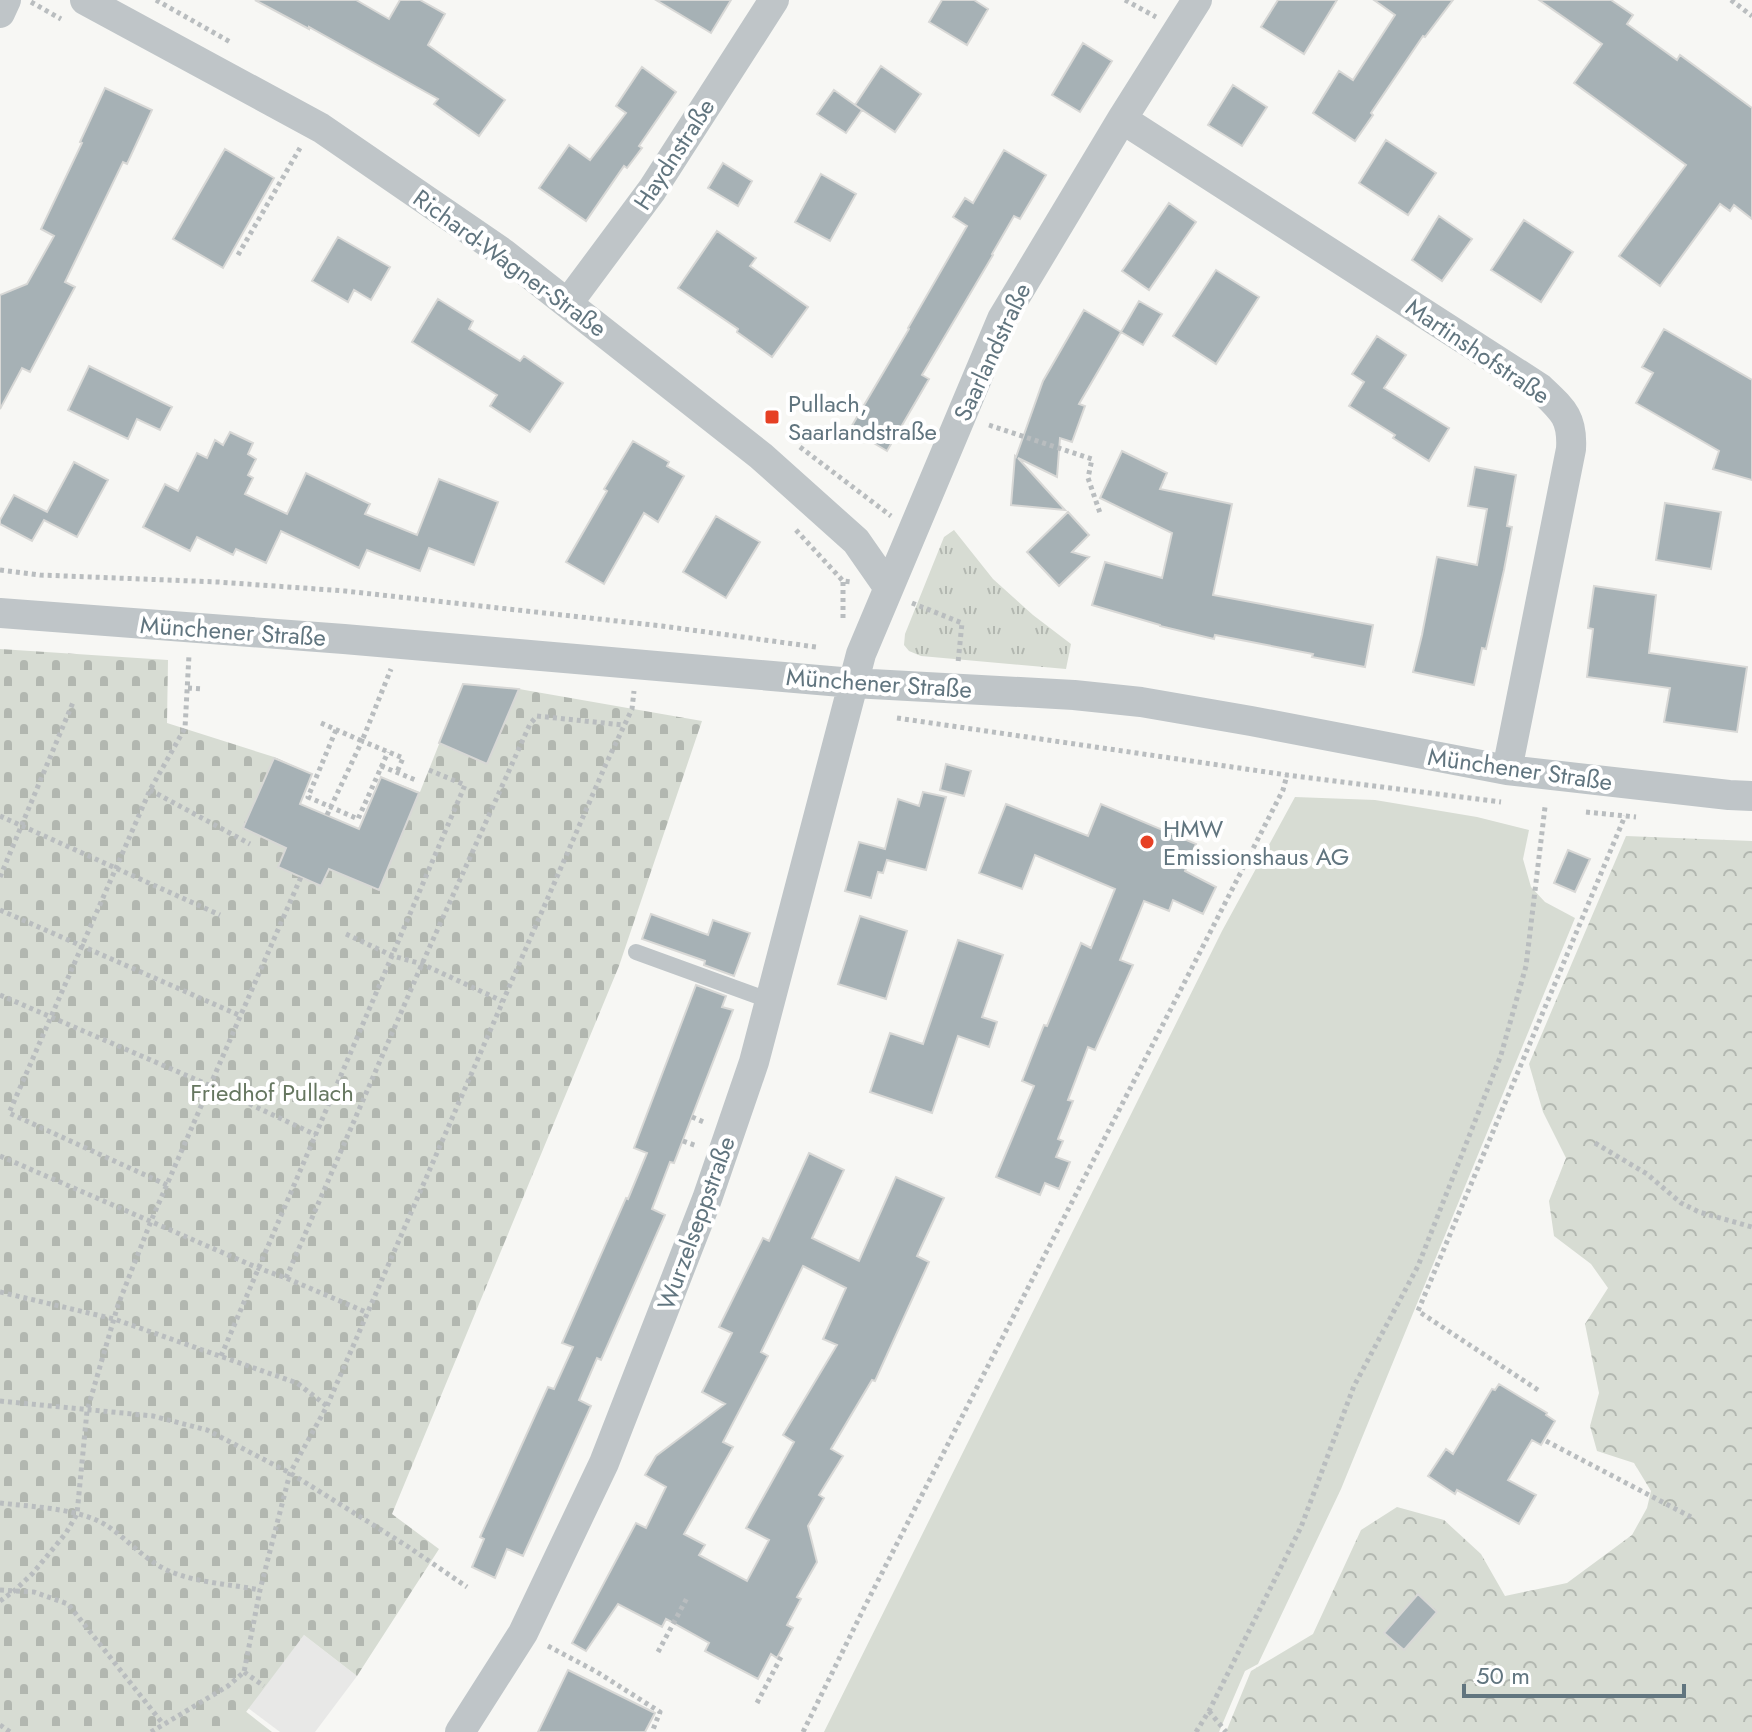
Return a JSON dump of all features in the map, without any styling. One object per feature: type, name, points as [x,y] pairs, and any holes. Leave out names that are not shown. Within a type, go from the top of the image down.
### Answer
[{"type":"street","points":[[0,13],[6,0]]},
{"type":"street","name":"Haydnstraße","points":[[568,303],[652,190],[774,0]]},
{"type":"street","name":"Saarlandstraße","points":[[857,669],[897,594],[961,415],[1002,319],[1197,0]]},
{"type":"street","name":"Richard-Wagner-Straße","points":[[76,11],[321,128],[503,253],[761,456],[856,541],[897,594]]},
{"type":"street","name":"Martinshofstraße","points":[[1122,119],[1540,388],[1564,411],[1572,432],[1571,449],[1507,770]]},
{"type":"street","name":"Münchener Straße","points":[[0,613],[359,641],[857,669],[1141,702],[1507,770],[1752,796]]},
{"type":"street","name":"Wurzelseppstraße","points":[[460,1732],[523,1633],[607,1455],[707,1199],[754,1062],[857,669]]},
{"type":"lane","points":[[636,952],[771,1001]]},
{"type":"path","points":[[27,0],[76,11]]},
{"type":"path","points":[[1731,0],[1752,16]]},
{"type":"path","points":[[238,255],[301,152]]},
{"type":"path","points":[[961,415],[1092,459],[1088,478],[1100,513]]},
{"type":"path","points":[[786,521],[843,581]]},
{"type":"path","points":[[0,570],[40,575],[345,591],[662,626],[857,669]]},
{"type":"path","points":[[897,594],[962,623],[958,663]]},
{"type":"path","points":[[167,1185],[9,1113],[150,790],[185,728],[190,652]]},
{"type":"path","points":[[327,815],[362,741],[391,668]]},
{"type":"path","points":[[151,1732],[228,1686],[244,1672],[260,1590],[290,1473],[327,1406],[368,1313],[632,709],[635,687]]},
{"type":"path","points":[[188,688],[202,689]]},
{"type":"path","points":[[0,877],[74,700]]},
{"type":"path","points":[[286,1278],[530,724],[537,716],[624,725]]},
{"type":"path","points":[[894,717],[1287,775],[1507,802]]},
{"type":"path","points":[[321,723],[403,758],[397,772]]},
{"type":"path","points":[[336,730],[308,797],[358,819],[388,752]]},
{"type":"path","points":[[381,766],[418,781]]},
{"type":"path","points":[[221,1356],[465,785],[429,770]]},
{"type":"path","points":[[803,1732],[1283,790],[1287,775]]},
{"type":"path","points":[[150,790],[250,844]]},
{"type":"path","points":[[1533,805],[1559,808]]},
{"type":"path","points":[[1196,1732],[1301,1527],[1354,1386],[1418,1266],[1501,1055],[1526,966],[1545,807]]},
{"type":"path","points":[[1572,810],[1639,817]]},
{"type":"path","points":[[0,816],[220,915]]},
{"type":"path","points":[[1538,1390],[1418,1311],[1625,816]]},
{"type":"path","points":[[0,1601],[33,1573],[66,1533],[77,1514],[87,1411],[114,1319],[151,1221],[301,877]]},
{"type":"path","points":[[0,910],[241,1016]]},
{"type":"path","points":[[346,934],[393,956],[422,964],[502,1001]]},
{"type":"path","points":[[0,995],[316,1135]]},
{"type":"path","points":[[1595,1143],[1647,1174],[1681,1203],[1699,1212],[1752,1227]]},
{"type":"path","points":[[0,1156],[368,1313]]},
{"type":"path","points":[[0,1292],[114,1319],[221,1356],[297,1383],[327,1406]]},
{"type":"path","points":[[0,1401],[153,1416],[207,1430],[290,1473],[467,1587]]},
{"type":"path","points":[[1546,1441],[1691,1517]]},
{"type":"path","points":[[0,1503],[77,1514],[107,1525],[168,1571],[260,1590]]},
{"type":"path","points":[[0,1590],[34,1592],[68,1604],[164,1724]]},
{"type":"path","points":[[658,1652],[688,1596]]},
{"type":"path","points":[[523,1633],[597,1672],[660,1712],[652,1732]]},
{"type":"path","points":[[757,1703],[781,1657]]},
{"type":"path","points":[[244,1672],[264,1686]]},
{"type":"path","points":[[1209,1711],[1226,1732]]},
{"type":"path","points":[[0,1725],[10,1732]]},
{"type":"shaded area","points":[[304,1635],[357,1676],[315,1732],[280,1732],[248,1708]]},
{"type":"green space","points":[[954,530],[993,579],[1071,644],[1066,669],[921,656],[904,645],[905,634],[944,537]]},
{"type":"green space","name":"Friedhof Pullach","points":[[0,649],[168,660],[167,723],[274,757],[312,774],[298,808],[305,811],[307,807],[349,825],[357,833],[381,777],[420,792],[463,684],[519,689],[702,721],[619,966],[392,1514],[439,1549],[357,1676],[304,1635],[231,1732],[0,1732]]},
{"type":"green space","points":[[1295,797],[1375,800],[1477,817],[1529,830],[1523,859],[1531,887],[1545,902],[1575,918],[1341,1489],[1258,1664],[1245,1671],[1219,1732],[824,1732],[1222,931]]},
{"type":"green space","points":[[1626,836],[1752,841],[1752,1732],[1226,1732],[1251,1671],[1313,1634],[1361,1530],[1397,1507],[1444,1520],[1481,1554],[1505,1596],[1567,1583],[1632,1535],[1647,1508],[1651,1491],[1634,1463],[1597,1451],[1590,1426],[1599,1393],[1585,1324],[1608,1288],[1591,1264],[1554,1236],[1549,1201],[1566,1158],[1543,1112],[1529,1064]]},
{"type":"green space","points":[[235,1703],[272,1732],[206,1732]]},
{"type":"building","points":[[255,0],[356,0],[389,19],[400,0],[420,0],[445,14],[428,45],[505,100],[479,136],[434,104],[438,99]]},
{"type":"building","points":[[656,0],[731,0],[711,33]]},
{"type":"building","points":[[942,0],[974,0],[988,9],[967,45],[929,22]]},
{"type":"building","points":[[1278,0],[1337,0],[1304,54],[1261,27]]},
{"type":"building","points":[[1374,0],[1453,0],[1423,36],[1355,141],[1313,113],[1339,71],[1353,80],[1395,15]]},
{"type":"building","points":[[1539,0],[1611,0],[1633,15],[1627,24],[1677,60],[1680,55],[1752,108],[1752,219],[1734,205],[1730,211],[1720,204],[1660,286],[1619,256],[1686,165],[1574,83],[1602,44]]},
{"type":"building","points":[[1083,43],[1112,61],[1080,112],[1052,95]]},
{"type":"building","points":[[881,66],[921,94],[895,132],[855,105]]},
{"type":"building","points":[[642,67],[676,92],[639,146],[642,148],[627,168],[624,166],[586,221],[539,188],[569,145],[590,160],[626,113],[616,106]]},
{"type":"building","points":[[1233,85],[1267,107],[1242,146],[1208,125]]},
{"type":"building","points":[[105,88],[152,110],[127,164],[123,162],[65,282],[75,287],[30,372],[22,368],[0,409],[0,295],[27,284],[54,236],[41,229]]},
{"type":"building","points":[[834,90],[862,110],[846,133],[817,114]]},
{"type":"building","points":[[1386,140],[1436,173],[1408,215],[1359,183]]},
{"type":"building","points":[[225,149],[274,178],[223,268],[173,239]]},
{"type":"building","points":[[1004,150],[1046,175],[1020,219],[1014,216],[922,375],[929,379],[887,451],[850,429],[967,226],[953,217],[965,198],[973,203]]},
{"type":"building","points":[[723,163],[752,181],[738,206],[708,188]]},
{"type":"building","points":[[821,174],[856,194],[830,241],[795,222]]},
{"type":"building","points":[[1169,203],[1196,222],[1149,290],[1122,271]]},
{"type":"building","points":[[1439,216],[1472,239],[1442,281],[1412,260]]},
{"type":"building","points":[[1524,220],[1573,252],[1541,302],[1491,270]]},
{"type":"building","points":[[717,231],[756,258],[750,266],[808,307],[772,357],[737,332],[738,329],[678,288]]},
{"type":"building","points":[[338,237],[390,267],[371,300],[354,290],[348,302],[312,281]]},
{"type":"building","points":[[1216,270],[1259,297],[1216,364],[1173,336]]},
{"type":"building","points":[[438,299],[473,321],[469,329],[520,361],[524,356],[563,383],[530,432],[490,406],[497,395],[412,342]]},
{"type":"building","points":[[1139,301],[1162,314],[1143,345],[1121,332]]},
{"type":"building","points":[[1084,310],[1121,332],[1079,404],[1085,406],[1072,442],[1060,438],[1057,477],[1018,458],[1065,510],[1011,505],[1015,456],[1043,381]]},
{"type":"building","points":[[1664,329],[1752,380],[1752,480],[1713,469],[1719,451],[1636,403],[1653,373],[1642,367]]},
{"type":"building","points":[[1377,336],[1406,355],[1384,388],[1449,428],[1429,461],[1349,406],[1364,382],[1352,374]]},
{"type":"building","points":[[89,366],[172,407],[160,430],[137,419],[128,439],[68,410]]},
{"type":"building","points":[[230,432],[253,443],[248,454],[256,459],[248,475],[253,478],[245,494],[287,514],[306,473],[370,504],[365,514],[417,535],[439,479],[498,502],[474,565],[429,548],[420,571],[367,550],[359,568],[281,531],[266,563],[236,549],[233,555],[197,537],[190,551],[143,527],[165,484],[178,491],[197,453],[207,458],[215,440],[223,445]]},
{"type":"building","points":[[633,441],[669,462],[667,466],[684,476],[658,522],[644,513],[604,584],[566,562]]},
{"type":"building","points":[[1122,451],[1167,473],[1160,489],[1232,504],[1213,595],[1373,625],[1365,667],[1215,635],[1214,639],[1092,605],[1105,562],[1162,578],[1172,533],[1100,498]]},
{"type":"building","points":[[74,462],[108,480],[77,537],[44,520],[32,541],[0,524],[14,495],[47,512]]},
{"type":"building","points":[[1475,467],[1516,475],[1507,526],[1512,527],[1504,570],[1486,649],[1482,648],[1474,685],[1413,672],[1437,557],[1477,565],[1487,509],[1468,506]]},
{"type":"building","points":[[1665,503],[1721,512],[1711,569],[1656,560]]},
{"type":"building","points":[[1068,512],[1089,535],[1072,552],[1089,557],[1059,586],[1027,552]]},
{"type":"building","points":[[716,516],[760,542],[726,598],[683,572]]},
{"type":"building","points":[[1594,586],[1656,595],[1649,653],[1747,667],[1737,732],[1664,722],[1670,688],[1587,677],[1593,629],[1588,628]]},
{"type":"building","points":[[463,684],[519,689],[487,764],[439,743]]},
{"type":"building","points":[[274,758],[312,774],[300,804],[359,829],[381,777],[419,793],[379,890],[329,869],[321,886],[278,867],[286,848],[243,828]]},
{"type":"building","points":[[946,764],[971,771],[964,796],[940,790]]},
{"type":"building","points":[[923,792],[946,797],[926,870],[887,860],[883,873],[878,872],[871,898],[845,891],[859,842],[885,849],[898,799],[919,806]]},
{"type":"building","points":[[1006,804],[1088,836],[1101,804],[1196,844],[1185,871],[1216,887],[1203,914],[1173,900],[1169,911],[1144,901],[1120,960],[1133,965],[1095,1050],[1088,1047],[1068,1100],[1073,1101],[1058,1139],[1063,1141],[1056,1157],[1070,1162],[1059,1189],[1045,1183],[1040,1195],[996,1177],[1034,1086],[1022,1081],[1044,1025],[1047,1026],[1081,943],[1091,948],[1115,889],[1035,855],[1022,889],[979,873]]},
{"type":"building","points":[[1568,850],[1590,859],[1575,892],[1554,883]]},
{"type":"building","points":[[651,914],[708,935],[713,920],[750,933],[734,976],[704,965],[705,961],[642,939]]},
{"type":"building","points":[[860,916],[907,931],[886,999],[838,984]]},
{"type":"building","points":[[958,940],[1003,955],[982,1017],[997,1022],[989,1047],[958,1036],[932,1113],[870,1092],[890,1033],[923,1044]]},
{"type":"building","points":[[696,985],[726,996],[722,1007],[733,1010],[674,1163],[670,1162],[652,1209],[665,1215],[601,1360],[597,1358],[579,1400],[591,1406],[523,1556],[507,1549],[495,1578],[472,1567],[484,1539],[480,1537],[548,1387],[554,1389],[573,1347],[562,1343],[647,1153],[634,1148]]},
{"type":"building","points":[[809,1153],[844,1170],[812,1238],[859,1261],[896,1177],[944,1198],[917,1256],[929,1262],[875,1381],[872,1380],[831,1449],[843,1456],[819,1495],[824,1498],[808,1526],[817,1562],[797,1597],[801,1599],[787,1625],[793,1628],[777,1658],[771,1654],[758,1679],[705,1651],[709,1643],[666,1619],[662,1627],[618,1604],[586,1651],[572,1643],[636,1523],[646,1528],[666,1487],[645,1475],[656,1456],[725,1404],[702,1392],[732,1333],[719,1327],[763,1238],[769,1241]],"holes":[[[803,1266],[846,1288],[823,1339],[837,1345],[783,1435],[794,1442],[746,1528],[769,1540],[747,1581],[699,1555],[705,1545],[684,1534],[733,1447],[723,1442],[768,1356],[761,1352]]]},
{"type":"building","points":[[1499,1384],[1555,1421],[1541,1445],[1532,1440],[1508,1480],[1536,1495],[1519,1524],[1457,1490],[1455,1494],[1428,1476],[1446,1449],[1453,1454],[1492,1389],[1495,1390]]},
{"type":"building","points":[[1418,1594],[1437,1612],[1404,1650],[1384,1633]]},
{"type":"building","points":[[568,1670],[655,1713],[645,1732],[538,1732]]},
{"type":"place","name":"Pullach, Saarlandstraße","points":[[772,417]]},
{"type":"place","name":"HMW Emissionshaus AG","points":[[1147,842]]}]
